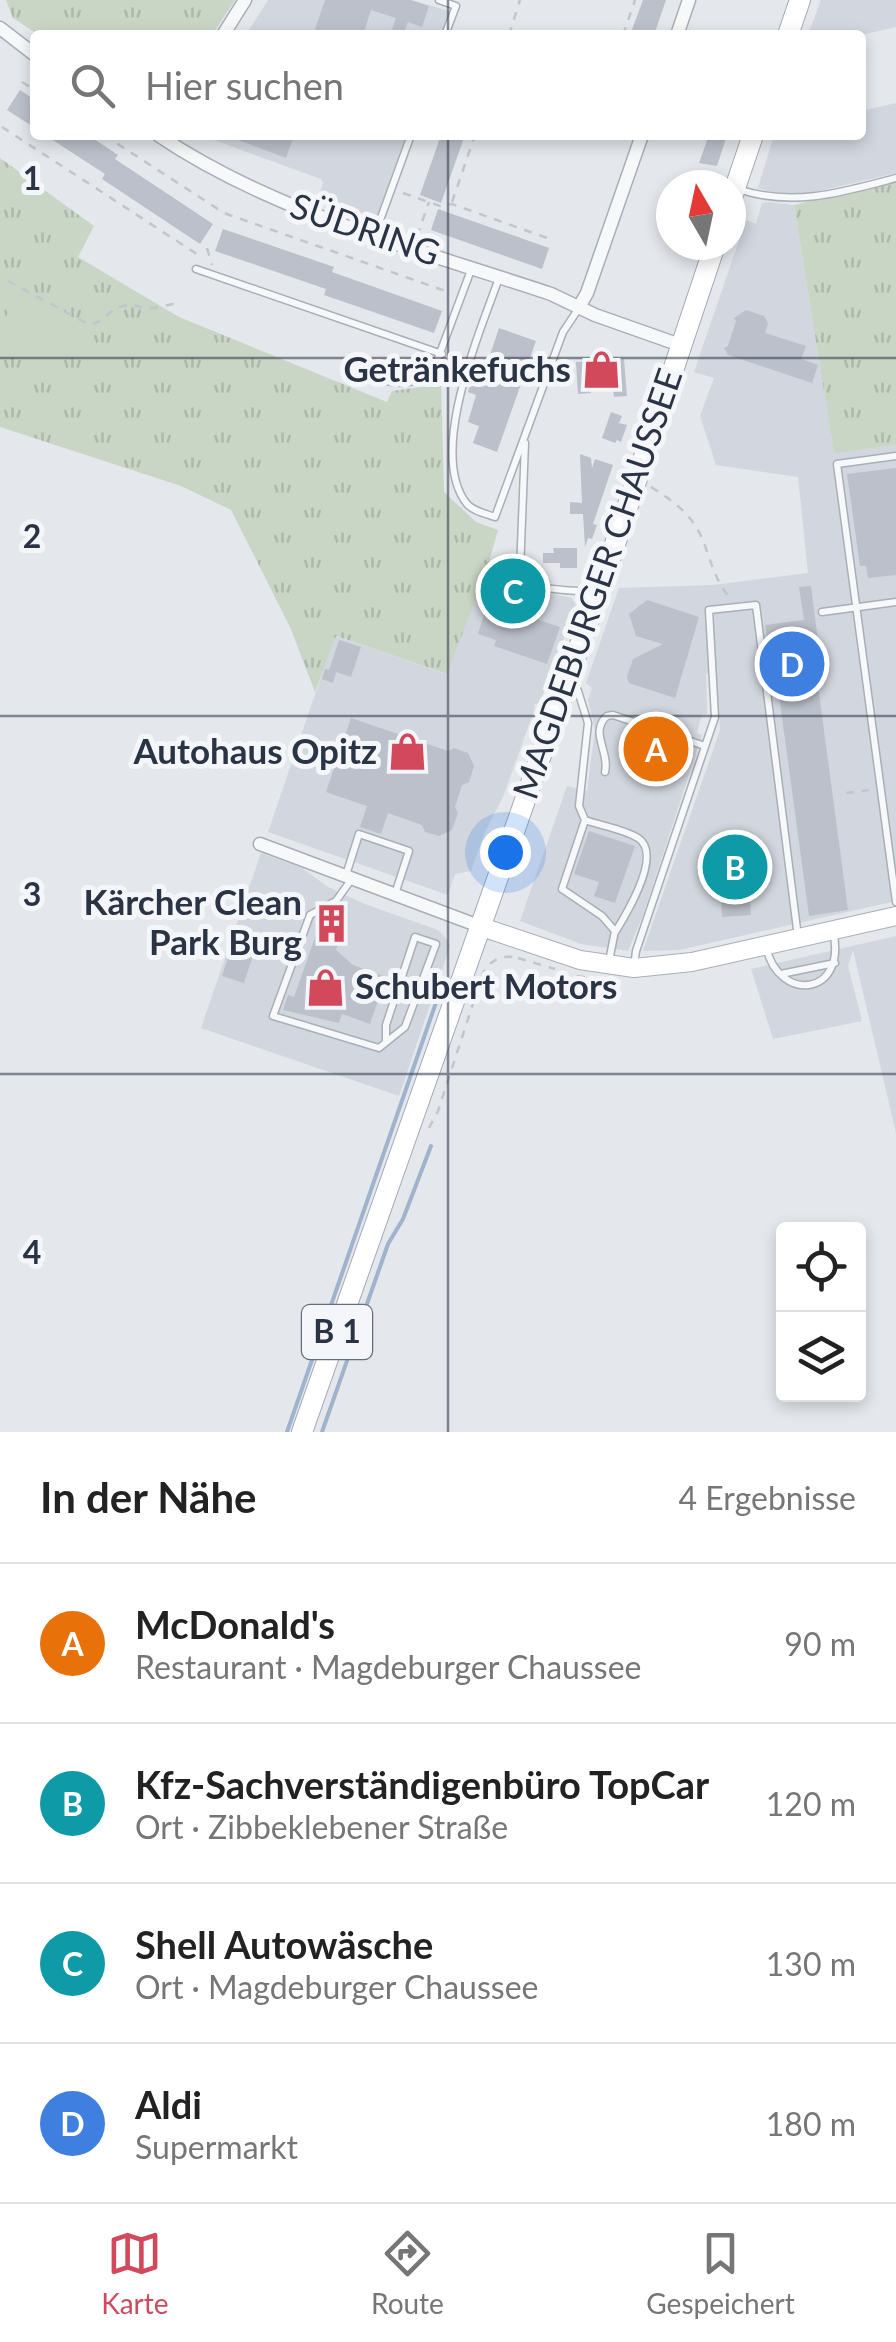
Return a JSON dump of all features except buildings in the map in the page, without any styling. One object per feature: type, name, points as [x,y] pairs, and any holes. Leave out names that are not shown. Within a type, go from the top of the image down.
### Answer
[{"type":"main road","points":[[790,30],[800,0]]},
{"type":"main road","points":[[741,170],[751,140]]},
{"type":"main road","name":"MAGDEBURGER CHAUSSEE","points":[[302,1432],[598,593],[710,260]]},
{"type":"street","points":[[226,30],[246,0]]},
{"type":"street","points":[[679,30],[688,0]]},
{"type":"street","points":[[0,28],[30,51]]},
{"type":"street","name":"SÜDRING","points":[[166,140],[238,183],[680,346]]},
{"type":"street","points":[[580,307],[640,140]]},
{"type":"street","points":[[260,844],[524,942],[608,966],[674,965],[896,916]]},
{"type":"lane","points":[[439,0],[456,6],[448,30]]},
{"type":"lane","points":[[375,234],[408,140]]},
{"type":"lane","points":[[746,195],[790,200],[896,178]]},
{"type":"lane","points":[[381,379],[400,384],[419,379],[434,369],[472,267]]},
{"type":"lane","points":[[196,270],[442,354]]},
{"type":"lane","points":[[499,277],[461,387],[453,442],[456,482],[469,507],[495,517],[563,332],[580,307]]},
{"type":"lane","points":[[525,435],[520,571],[531,583],[550,590],[598,593]]},
{"type":"lane","points":[[896,456],[837,464],[896,902]]},
{"type":"lane","points":[[822,612],[896,602]]},
{"type":"lane","points":[[634,968],[636,951],[715,717],[709,610],[756,605],[798,938]]},
{"type":"lane","points":[[566,684],[578,691],[588,723],[579,806],[586,820],[637,837],[647,850],[648,858],[632,903],[616,931],[608,966]]},
{"type":"lane","points":[[605,772],[607,759],[600,746],[600,726],[606,716],[705,746]]},
{"type":"lane","points":[[586,820],[562,889],[602,916],[616,931]]},
{"type":"lane","points":[[386,1042],[386,1025],[414,938],[436,944],[405,1028],[379,1048],[273,1016],[310,915],[336,901],[348,877],[359,834],[408,851],[395,894]]},
{"type":"lane","points":[[766,946],[780,974],[794,984],[810,984],[827,978],[838,956],[833,930]]},
{"type":"lane","points":[[780,974],[835,962]]},
{"type":"path","points":[[511,30],[520,0]]},
{"type":"path","points":[[626,30],[635,0]]},
{"type":"path","points":[[22,82],[30,87]]},
{"type":"path","points":[[2,128],[203,258]]},
{"type":"path","points":[[112,140],[224,213],[462,297]]},
{"type":"path","points":[[452,204],[474,140]]},
{"type":"path","points":[[392,189],[440,206],[452,204],[550,239]]},
{"type":"path","points":[[413,247],[429,202]]},
{"type":"path","points":[[8,281],[90,325],[114,308],[131,304],[147,309],[174,304]]},
{"type":"path","points":[[638,478],[674,502],[692,521],[716,580],[739,607]]},
{"type":"path","points":[[423,1136],[438,1111],[483,973],[494,960],[518,958],[524,942]]},
{"type":"shaded area","points":[[268,0],[411,0],[449,11],[442,30],[249,30]]},
{"type":"shaded area","points":[[821,0],[896,0],[896,27],[866,34],[866,30],[810,30]]},
{"type":"shaded area","points":[[896,103],[896,173],[806,194],[786,196],[758,188],[772,140],[866,140],[866,110]]},
{"type":"shaded area","points":[[214,140],[404,140],[376,220],[317,202],[321,179]]},
{"type":"shaded area","points":[[762,203],[794,205],[834,452],[896,445],[896,901],[679,950],[643,951],[720,730],[717,677],[706,673],[707,714],[702,714],[697,733],[702,735],[628,951],[581,944],[520,921],[567,786],[587,791],[595,729],[588,700],[592,688],[586,683],[619,588],[713,585],[808,573],[798,477],[716,465],[700,416],[714,378],[694,372],[732,260],[746,260],[746,220],[756,224]]},
{"type":"shaded area","name":"Autohaus Opitz","points":[[486,572],[536,591],[572,598],[576,606],[471,871],[455,874],[448,895],[268,832],[335,636],[446,674]]},
{"type":"shaded area","name":"Schubert Motors","points":[[261,853],[302,868],[328,887],[365,904],[438,930],[448,941],[450,946],[399,1096],[201,1028]]},
{"type":"shaded area","points":[[896,936],[896,1133],[853,950],[848,966],[862,1021],[773,1039],[751,969]]},
{"type":"green space","points":[[6,0],[235,0],[215,30],[31,30],[13,18]]},
{"type":"green space","points":[[0,158],[94,226],[78,257],[179,317],[387,402],[392,391],[427,386],[441,378],[444,492],[476,522],[498,530],[447,674],[336,636],[315,692],[290,627],[231,510],[181,486],[0,427]]},
{"type":"green space","points":[[896,181],[896,445],[834,453],[794,205]]},
{"type":"green space","points":[[20,288],[74,318],[52,358],[0,329]]},
{"type":"waterway","points":[[287,1432],[439,994]]},
{"type":"waterway","points":[[322,1432],[388,1244],[403,1219],[431,1146]]},
{"type":"place","name":"Getränkefuchs","points":[[601,370]]},
{"type":"place","name":"Shell Autowäsche","points":[[513,591]]},
{"type":"place","name":"Aldi","points":[[792,664]]},
{"type":"place","name":"McDonald's","points":[[656,749]]},
{"type":"place","name":"Autohaus Opitz","points":[[407,752]]},
{"type":"place","name":"Kfz-Sachverständigenbüro TopCar","points":[[735,867]]},
{"type":"place","name":"Kärcher Clean Park Burg","points":[[332,923]]},
{"type":"place","name":"Schubert Motors","points":[[325,987]]}]
